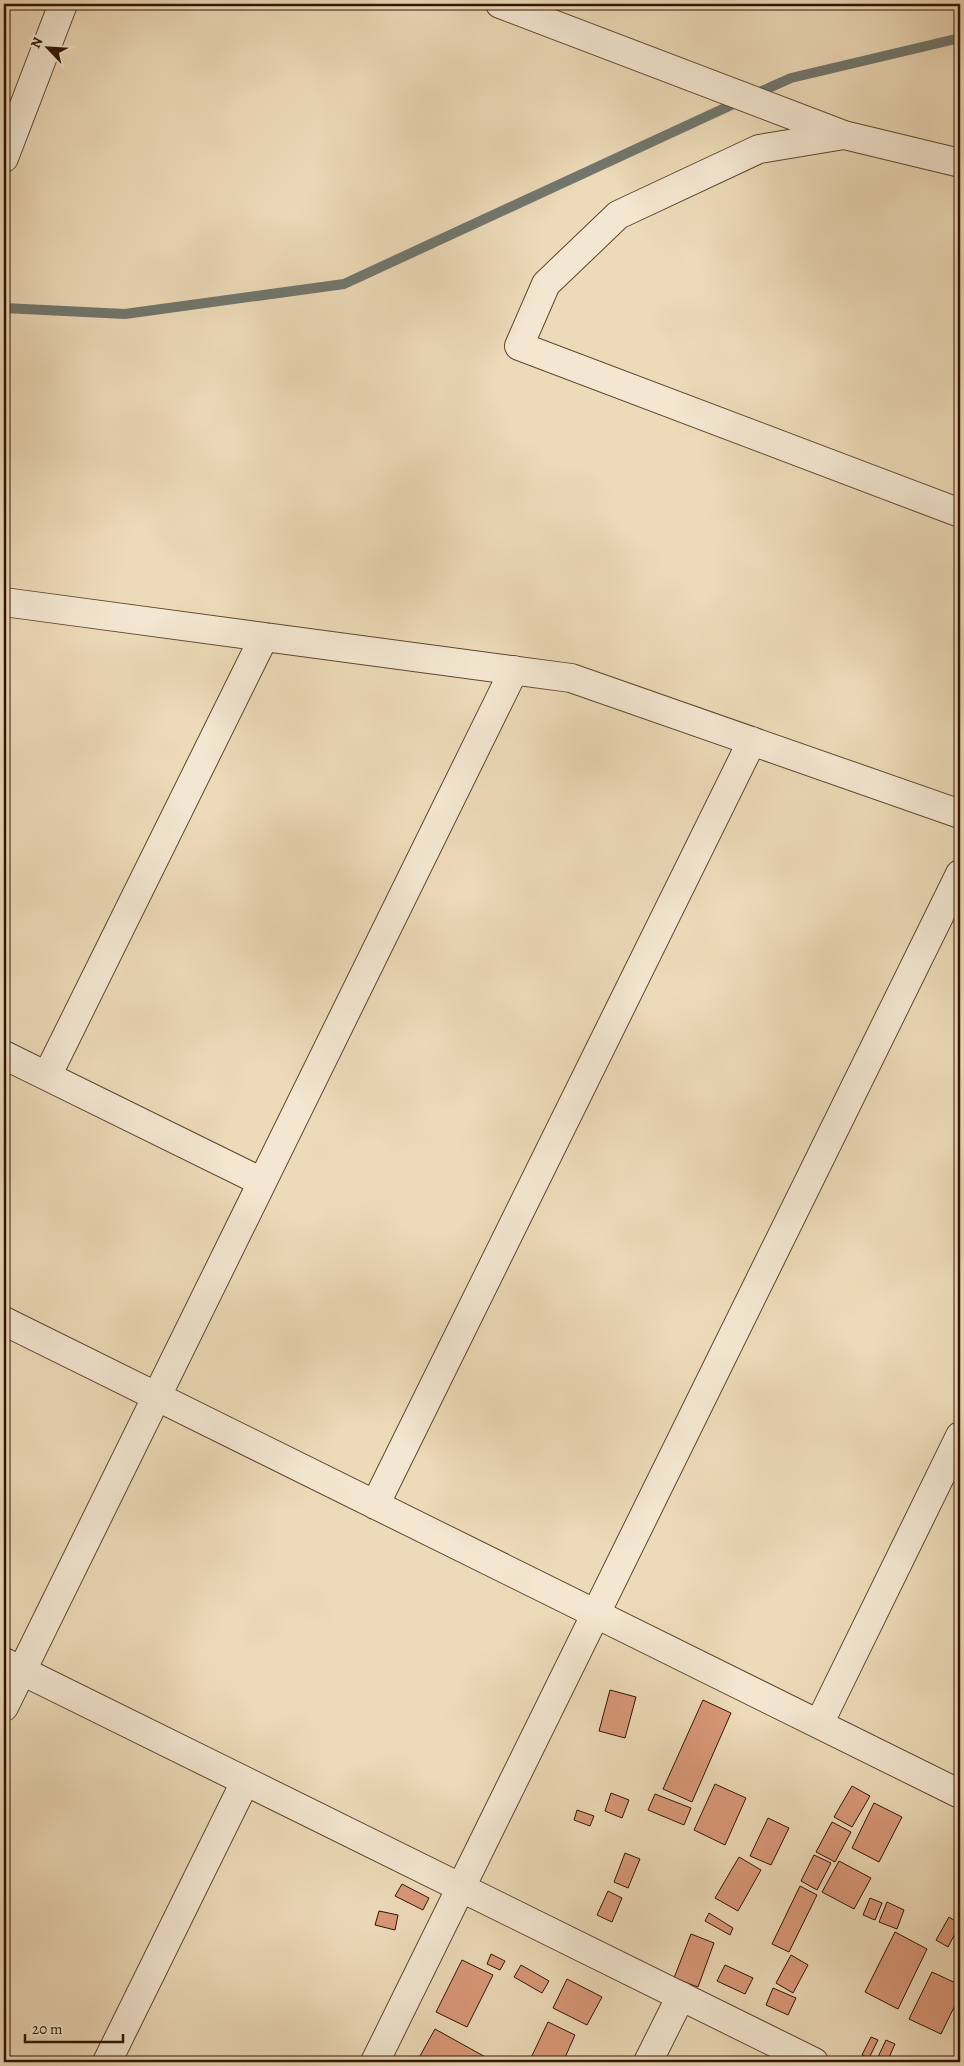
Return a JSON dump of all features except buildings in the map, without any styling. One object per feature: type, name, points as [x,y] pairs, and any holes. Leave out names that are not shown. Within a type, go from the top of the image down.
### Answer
[{"type":"street","points":[[4,158],[62,4]]},
{"type":"street","points":[[500,4],[844,135],[960,163]]},
{"type":"street","points":[[844,135],[759,149],[618,215],[546,284],[519,346],[960,513]]},
{"type":"street","points":[[6,607],[264,637],[571,678],[960,814]]},
{"type":"street","points":[[47,1076],[264,637]]},
{"type":"street","points":[[4,1707],[13,1666],[157,1397],[514,670]]},
{"type":"street","points":[[375,1504],[752,741]]},
{"type":"street","points":[[375,2062],[960,874]]},
{"type":"street","points":[[4,1055],[262,1182]]},
{"type":"street","points":[[4,1321],[960,1794]]},
{"type":"street","points":[[819,1724],[960,1436]]},
{"type":"street","points":[[13,1666],[814,2062]]},
{"type":"street","points":[[107,2062],[246,1782]]},
{"type":"street","points":[[648,2062],[681,1996]]},
{"type":"waterway","points":[[753,95],[791,78],[960,38]]},
{"type":"waterway","points":[[4,308],[125,314],[344,284],[740,101]]}]
